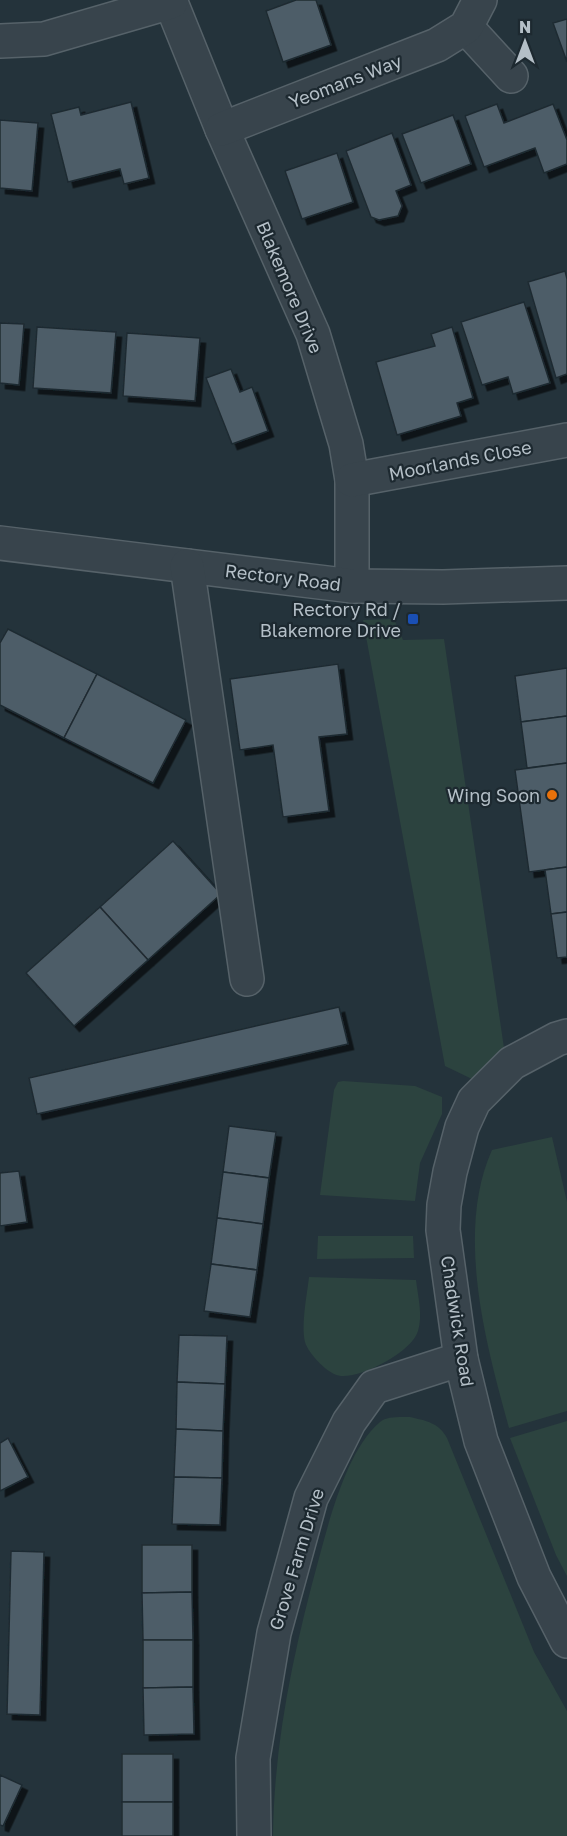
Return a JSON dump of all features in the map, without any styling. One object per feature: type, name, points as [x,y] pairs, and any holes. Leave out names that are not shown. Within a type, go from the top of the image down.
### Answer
[{"type":"street","name":"Blakemore Drive","points":[[0,41],[44,39],[170,1],[222,129],[313,334],[346,444],[352,480],[352,586]]},
{"type":"street","name":"Yeomans Way","points":[[222,129],[437,45],[473,14],[511,76]]},
{"type":"street","name":"Moorlands Close","points":[[352,480],[567,440]]},
{"type":"street","name":"Rectory Road","points":[[0,543],[352,586],[443,587],[567,583]]},
{"type":"street","points":[[187,566],[247,980]]},
{"type":"street","name":"Chadwick Road","points":[[567,1036],[512,1063],[474,1101],[462,1127],[450,1172],[444,1205],[443,1230],[461,1359],[481,1441],[534,1577],[567,1641]]},
{"type":"street","name":"Grove Farm Drive","points":[[254,1836],[253,1758],[274,1633],[311,1498],[349,1422],[374,1388],[461,1359]]},
{"type":"green space","points":[[394,619],[403,640],[444,639],[504,1048],[472,1079],[445,1066],[363,620]]},
{"type":"green space","points":[[338,1082],[415,1086],[442,1097],[442,1114],[420,1163],[415,1201],[320,1195],[334,1090]]},
{"type":"green space","points":[[552,1137],[567,1202],[567,1411],[509,1428],[491,1361],[478,1289],[475,1252],[476,1216],[481,1182],[492,1150]]},
{"type":"green space","points":[[318,1236],[413,1236],[414,1258],[317,1259]]},
{"type":"green space","points":[[309,1277],[416,1280],[420,1319],[414,1339],[396,1355],[361,1373],[341,1376],[330,1372],[314,1357],[305,1342],[304,1318]]},
{"type":"green space","points":[[410,1417],[436,1426],[447,1438],[534,1652],[567,1711],[567,1836],[273,1836],[277,1765],[287,1696],[310,1592],[334,1505],[349,1467],[368,1434],[383,1420]]},
{"type":"green space","points":[[567,1421],[567,1576],[556,1555],[510,1438]]},
{"type":"building","points":[[296,0],[316,0],[331,45],[283,62],[266,11]]},
{"type":"building","points":[[567,19],[567,62],[553,23]]},
{"type":"building","points":[[131,102],[149,178],[124,184],[120,169],[68,182],[51,114],[79,107],[81,115]]},
{"type":"building","points":[[497,104],[504,123],[553,104],[567,140],[567,164],[544,173],[535,148],[484,167],[465,116]]},
{"type":"building","points":[[453,115],[471,164],[421,183],[402,134]]},
{"type":"building","points":[[0,120],[38,123],[32,191],[0,188]]},
{"type":"building","points":[[392,133],[411,185],[396,191],[402,206],[398,216],[379,220],[371,217],[346,151]]},
{"type":"building","points":[[337,153],[353,202],[302,219],[285,171]]},
{"type":"building","points":[[565,271],[567,279],[567,374],[556,378],[528,282]]},
{"type":"building","points":[[524,302],[550,383],[513,394],[508,377],[482,385],[461,322]]},
{"type":"building","points":[[0,323],[24,324],[19,385],[0,383]]},
{"type":"building","points":[[37,327],[116,332],[111,393],[33,388]]},
{"type":"building","points":[[452,327],[473,398],[457,403],[461,416],[397,435],[376,362],[435,346],[431,334]]},
{"type":"building","points":[[127,333],[200,338],[195,401],[123,396]]},
{"type":"building","points":[[231,369],[240,392],[252,387],[268,431],[232,444],[206,378]]},
{"type":"building","points":[[8,629],[97,674],[64,738],[0,705],[0,643]]},
{"type":"building","points":[[338,664],[347,734],[319,737],[329,811],[283,817],[273,745],[240,750],[230,679]]},
{"type":"building","points":[[567,668],[567,716],[521,722],[515,676]]},
{"type":"building","points":[[97,674],[186,720],[153,783],[64,738]]},
{"type":"building","points":[[567,716],[567,763],[527,768],[521,722]]},
{"type":"building","points":[[567,763],[567,867],[529,872],[515,770]]},
{"type":"building","points":[[173,841],[221,894],[148,960],[100,907]]},
{"type":"building","points":[[567,867],[567,912],[551,914],[545,870]]},
{"type":"building","points":[[100,907],[148,960],[74,1026],[26,973]]},
{"type":"building","points":[[567,912],[567,957],[557,958],[551,914]]},
{"type":"building","points":[[339,1007],[348,1044],[37,1114],[29,1078]]},
{"type":"building","points":[[229,1126],[276,1132],[269,1178],[223,1172]]},
{"type":"building","points":[[19,1171],[27,1222],[0,1226],[0,1173]]},
{"type":"building","points":[[223,1172],[269,1178],[263,1224],[217,1218]]},
{"type":"building","points":[[217,1218],[263,1224],[257,1270],[211,1264]]},
{"type":"building","points":[[211,1264],[257,1270],[250,1317],[204,1311]]},
{"type":"building","points":[[179,1335],[227,1336],[225,1384],[177,1382]]},
{"type":"building","points":[[177,1382],[225,1384],[223,1431],[176,1429]]},
{"type":"building","points":[[176,1429],[223,1431],[222,1478],[174,1477]]},
{"type":"building","points":[[8,1438],[28,1477],[0,1491],[0,1443]]},
{"type":"building","points":[[174,1477],[222,1478],[220,1525],[172,1524]]},
{"type":"building","points":[[142,1545],[192,1545],[192,1592],[142,1593]]},
{"type":"building","points":[[11,1551],[44,1552],[40,1715],[7,1714]]},
{"type":"building","points":[[192,1592],[193,1640],[143,1640],[142,1593]]},
{"type":"building","points":[[143,1640],[193,1640],[193,1687],[143,1688]]},
{"type":"building","points":[[193,1687],[194,1734],[144,1735],[143,1688]]},
{"type":"building","points":[[122,1754],[173,1754],[173,1802],[122,1802]]},
{"type":"building","points":[[0,1775],[22,1785],[3,1826],[0,1825]]},
{"type":"building","points":[[122,1802],[173,1802],[173,1836],[122,1836]]},
{"type":"place","name":"Rectory Rd / Blakemore Drive","points":[[413,619]]},
{"type":"place","name":"Wing Soon","points":[[552,795]]}]
